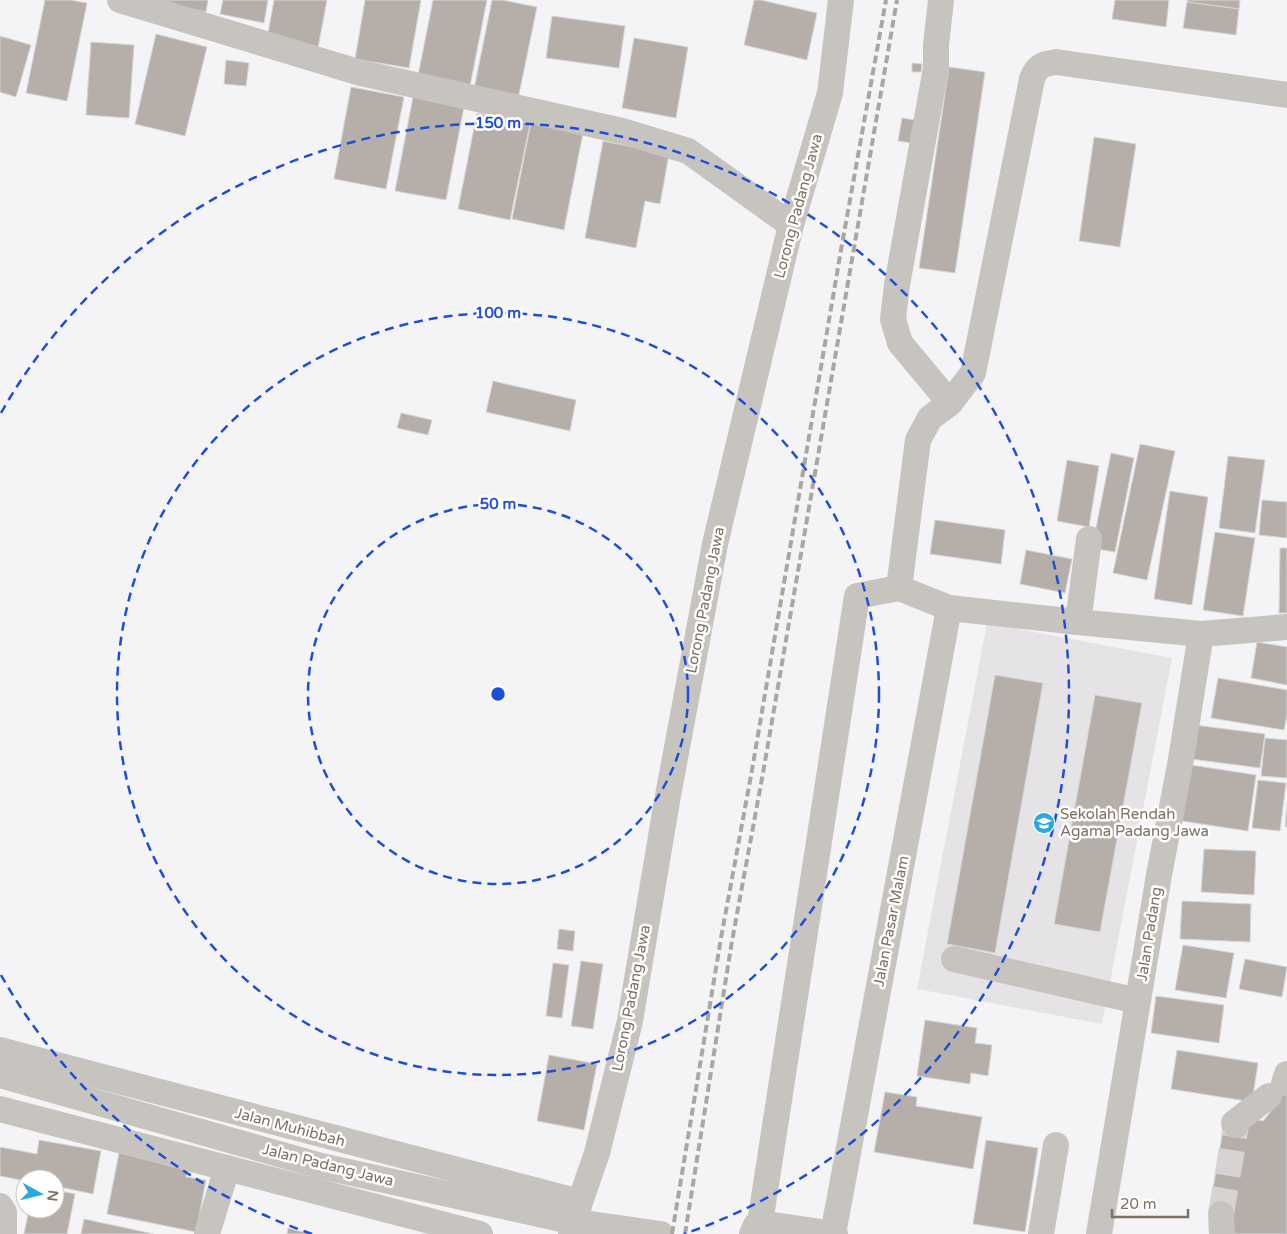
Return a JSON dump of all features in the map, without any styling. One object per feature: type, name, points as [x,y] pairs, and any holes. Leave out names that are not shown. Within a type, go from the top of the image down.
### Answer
[{"type":"street","points":[[120,0],[362,73],[622,131],[688,151],[791,226]]},
{"type":"street","name":"Lorong Padang Jawa","points":[[571,1234],[597,1153],[630,1021],[667,801],[715,544],[791,226],[830,93],[841,0]]},
{"type":"street","points":[[941,0],[936,44],[936,68],[897,285],[894,319],[900,343],[950,403]]},
{"type":"street","points":[[899,588],[918,440],[930,418],[950,403],[973,373],[1032,79],[1037,68],[1044,64],[1056,62],[1287,95]]},
{"type":"street","points":[[1078,622],[1089,539]]},
{"type":"street","points":[[834,1234],[756,1229],[857,596],[899,588],[949,608],[1201,634],[1287,627]]},
{"type":"street","name":"Jalan Pasar Malam","points":[[834,1234],[949,608]]},
{"type":"street","name":"Jalan Padang","points":[[1099,1234],[1201,634]]},
{"type":"street","points":[[954,959],[1138,1001]]},
{"type":"street","name":"Jalan Muhibbah","points":[[0,1050],[580,1202]]},
{"type":"street","name":"Jalan Padang Jawa","points":[[0,1075],[321,1166],[570,1221],[661,1234]]},
{"type":"street","points":[[1236,1125],[1234,1123],[1280,1085]]},
{"type":"street","points":[[0,1109],[480,1234]]},
{"type":"street","points":[[1041,1234],[1056,1145]]},
{"type":"street","points":[[207,1234],[227,1168]]},
{"type":"street","points":[[0,1206],[4,1212],[4,1234]]},
{"type":"shaded area","name":"Sekolah Rendah Agama Padang Jawa","points":[[987,623],[1172,658],[1102,1024],[917,989]]},
{"type":"building","points":[[45,0],[70,0],[87,3],[67,101],[26,93]]},
{"type":"building","points":[[155,0],[208,0],[206,12],[154,2]]},
{"type":"building","points":[[223,0],[268,0],[264,23],[220,14]]},
{"type":"building","points":[[274,0],[327,0],[318,48],[267,39]]},
{"type":"building","points":[[365,0],[421,0],[409,68],[355,59]]},
{"type":"building","points":[[433,0],[487,0],[470,86],[418,76]]},
{"type":"building","points":[[492,0],[502,0],[537,7],[518,99],[474,89]]},
{"type":"building","points":[[754,0],[817,13],[807,60],[744,45]]},
{"type":"building","points":[[1115,0],[1169,0],[1166,27],[1112,19]]},
{"type":"building","points":[[1187,0],[1240,0],[1239,9],[1187,2]]},
{"type":"building","points":[[1187,2],[1239,9],[1236,35],[1183,28]]},
{"type":"building","points":[[552,16],[625,26],[619,68],[546,58]]},
{"type":"building","points":[[156,34],[207,47],[185,136],[135,124]]},
{"type":"building","points":[[0,36],[31,45],[16,97],[0,92]]},
{"type":"building","points":[[634,38],[688,47],[676,118],[622,108]]},
{"type":"building","points":[[91,42],[134,45],[129,118],[86,115]]},
{"type":"building","points":[[226,60],[249,63],[246,86],[224,84]]},
{"type":"building","points":[[912,63],[922,64],[921,72],[912,72]]},
{"type":"building","points":[[949,67],[985,72],[955,273],[919,268]]},
{"type":"building","points":[[351,87],[404,97],[386,189],[334,179]]},
{"type":"building","points":[[413,97],[464,107],[446,200],[395,191]]},
{"type":"building","points":[[477,113],[530,124],[510,220],[458,209]]},
{"type":"building","points":[[902,118],[915,120],[912,143],[898,141]]},
{"type":"building","points":[[531,122],[583,133],[564,230],[512,219]]},
{"type":"building","points":[[1094,137],[1136,144],[1120,247],[1079,241]]},
{"type":"building","points":[[603,141],[669,154],[660,204],[645,201],[636,248],[585,238]]},
{"type":"building","points":[[493,381],[576,400],[570,431],[486,412]]},
{"type":"building","points":[[401,413],[432,420],[428,435],[397,428]]},
{"type":"building","points":[[1140,444],[1175,451],[1147,580],[1113,573]]},
{"type":"building","points":[[1111,453],[1134,458],[1115,552],[1092,548]]},
{"type":"building","points":[[1228,456],[1265,460],[1255,533],[1219,528]]},
{"type":"building","points":[[1067,460],[1099,466],[1089,527],[1057,521]]},
{"type":"building","points":[[1170,491],[1208,497],[1192,605],[1154,599]]},
{"type":"building","points":[[1262,500],[1287,502],[1287,538],[1259,535]]},
{"type":"building","points":[[935,520],[1005,530],[1001,564],[930,554]]},
{"type":"building","points":[[1215,532],[1255,538],[1243,616],[1203,610]]},
{"type":"building","points":[[1280,548],[1287,548],[1287,613],[1279,613]]},
{"type":"building","points":[[1026,550],[1072,559],[1065,593],[1020,584]]},
{"type":"building","points":[[1257,642],[1287,647],[1287,685],[1251,678]]},
{"type":"building","points":[[995,675],[1043,683],[995,953],[947,944]]},
{"type":"building","points":[[1218,678],[1287,690],[1287,715],[1284,730],[1211,718]]},
{"type":"building","points":[[1095,695],[1142,703],[1100,932],[1054,924]]},
{"type":"building","points":[[1195,725],[1265,734],[1260,768],[1191,759]]},
{"type":"building","points":[[1265,738],[1287,740],[1287,778],[1261,776]]},
{"type":"building","points":[[1191,765],[1256,775],[1248,831],[1182,821]]},
{"type":"building","points":[[1258,780],[1286,783],[1280,831],[1252,828]]},
{"type":"building","points":[[1287,803],[1287,827],[1285,827]]},
{"type":"building","points":[[1204,849],[1256,851],[1254,895],[1201,892]]},
{"type":"building","points":[[1182,901],[1251,904],[1250,942],[1180,939]]},
{"type":"building","points":[[559,929],[575,931],[573,951],[557,949]]},
{"type":"building","points":[[1183,945],[1234,953],[1226,998],[1175,990]]},
{"type":"building","points":[[1245,959],[1287,967],[1282,997],[1239,989]]},
{"type":"building","points":[[581,961],[603,964],[593,1029],[571,1026]]},
{"type":"building","points":[[553,963],[569,965],[562,1018],[546,1016]]},
{"type":"building","points":[[1156,996],[1224,1005],[1219,1043],[1151,1033]]},
{"type":"building","points":[[925,1020],[977,1028],[975,1043],[992,1045],[988,1076],[971,1073],[970,1084],[917,1076]]},
{"type":"building","points":[[1177,1050],[1258,1063],[1252,1102],[1171,1089]]},
{"type":"building","points":[[549,1055],[597,1064],[584,1130],[537,1121]]},
{"type":"building","points":[[1272,1081],[1287,1084],[1287,1234],[1231,1234],[1209,1212],[1224,1124],[1248,1118],[1263,1121],[1276,1105],[1267,1104]]},
{"type":"building","points":[[885,1092],[917,1097],[916,1106],[982,1117],[973,1169],[874,1152]]},
{"type":"building","points":[[39,1140],[101,1151],[93,1194],[65,1188],[65,1169],[15,1169],[15,1179],[0,1176],[0,1147],[37,1154]]},
{"type":"building","points":[[986,1140],[1038,1148],[1025,1232],[973,1224]]},
{"type":"building","points":[[119,1153],[188,1167],[186,1177],[206,1180],[196,1232],[107,1214]]},
{"type":"building","points":[[65,1192],[75,1194],[67,1234],[24,1234],[27,1219],[65,1219]]},
{"type":"building","points":[[84,1219],[154,1234],[81,1234]]},
{"type":"building","points":[[288,1228],[310,1234],[287,1234]]},
{"type":"tunnel","points":[[1221,1214],[1236,1125]]},
{"type":"railway","points":[[672,1234],[721,938],[886,0]]},
{"type":"railway","points":[[685,1234],[732,941],[763,773],[897,0]]},
{"type":"place","name":"Sekolah Rendah Agama Padang Jawa","points":[[1044,823]]}]
